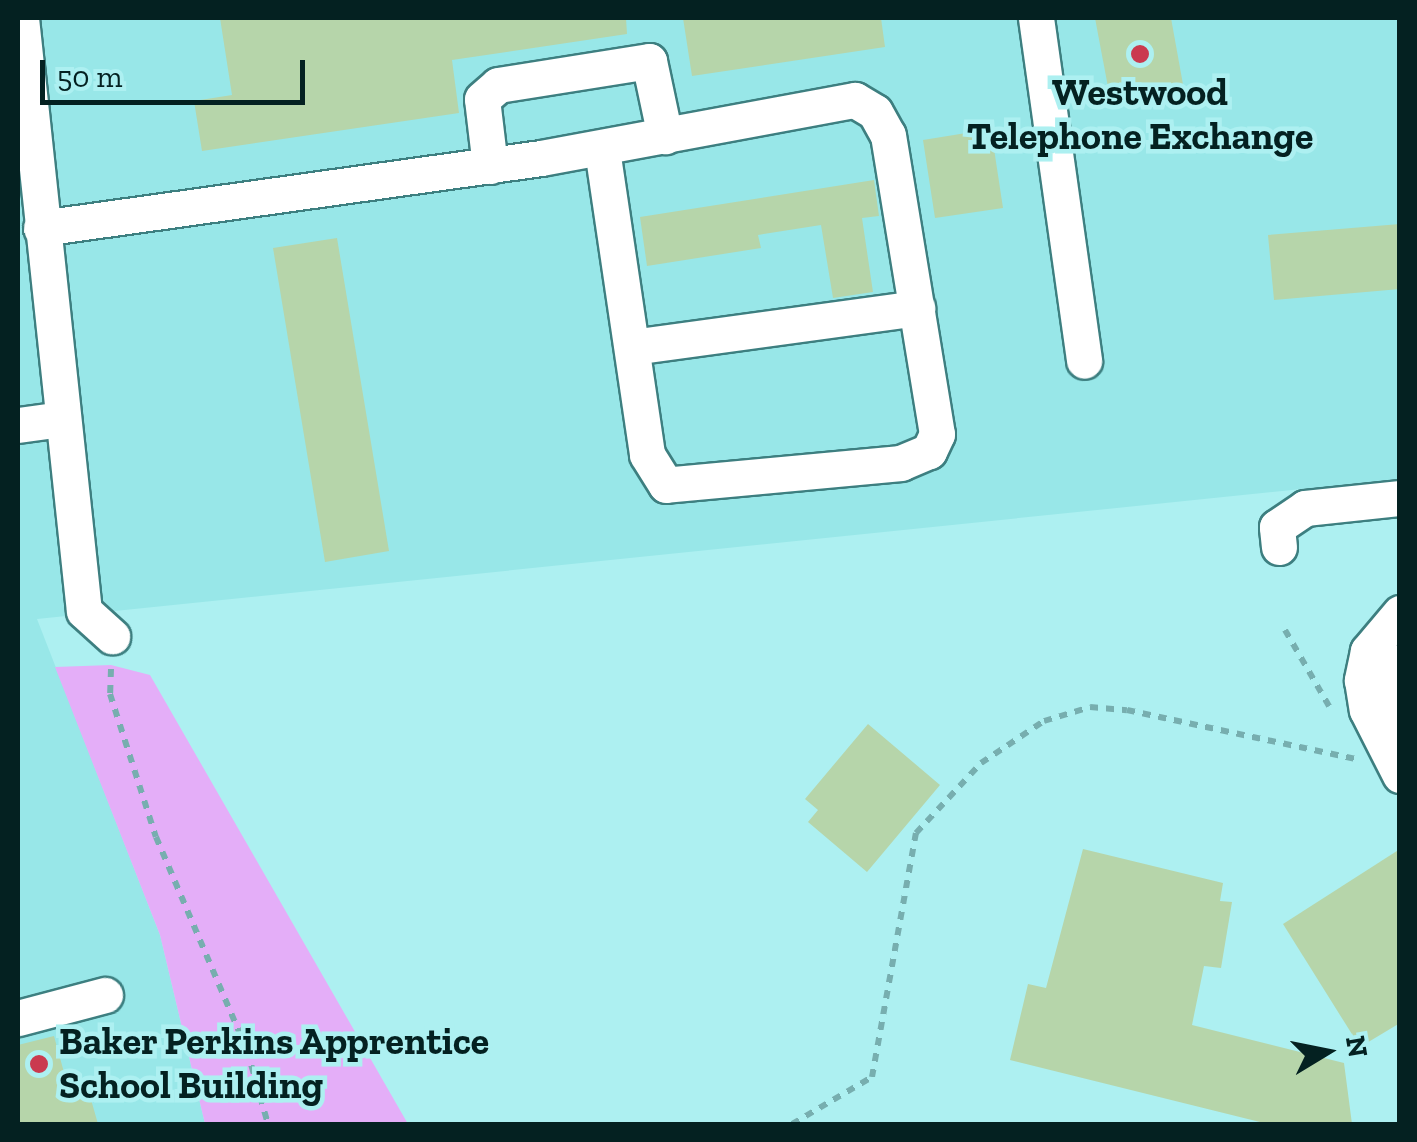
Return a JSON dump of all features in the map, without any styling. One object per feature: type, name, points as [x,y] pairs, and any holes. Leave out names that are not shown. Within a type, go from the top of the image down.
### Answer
[{"type":"street","points":[[21,18],[24,140],[41,228],[84,610],[92,626],[112,636]]},
{"type":"street","points":[[1036,18],[1084,361]]},
{"type":"street","points":[[490,166],[482,99],[498,85],[649,61],[665,136]]},
{"type":"street","points":[[41,228],[490,166],[843,102],[866,104],[888,136],[937,434],[928,451],[901,463],[672,490],[648,454],[602,148]]},
{"type":"street","points":[[632,347],[916,308]]},
{"type":"street","points":[[18,425],[62,419]]},
{"type":"street","points":[[1279,548],[1278,527],[1305,508],[1400,498]]},
{"type":"street","points":[[1400,612],[1368,651],[1362,680],[1370,744],[1400,775]]},
{"type":"street","points":[[1370,744],[1400,662]]},
{"type":"street","points":[[18,1018],[105,995]]},
{"type":"path","points":[[1286,630],[1337,718]]},
{"type":"path","points":[[112,636],[110,694],[268,1124]]},
{"type":"path","points":[[792,1124],[872,1077],[916,833],[980,763],[1028,731],[1090,707],[1365,761],[1370,744]]},
{"type":"shaded area","points":[[18,18],[1399,18],[1399,479],[37,619],[160,935],[205,1124],[18,1124]]},
{"type":"shaded area","points":[[111,665],[150,675],[408,1124],[205,1124],[160,935],[55,667]]},
{"type":"building","points":[[220,18],[626,18],[627,34],[452,60],[459,113],[202,151],[194,101],[232,95]]},
{"type":"building","points":[[683,18],[881,18],[885,47],[692,76]]},
{"type":"building","name":"Westwood Telephone Exchange","points":[[1095,18],[1171,18],[1184,90],[1111,103]]},
{"type":"building","points":[[991,129],[1003,208],[935,218],[923,140]]},
{"type":"building","points":[[874,180],[879,216],[862,218],[873,292],[833,298],[821,225],[758,235],[761,248],[647,266],[640,217]]},
{"type":"building","points":[[1400,224],[1400,289],[1274,300],[1268,235]]},
{"type":"building","points":[[337,238],[389,551],[325,562],[273,248]]},
{"type":"building","points":[[868,724],[940,785],[867,872],[808,822],[818,810],[805,799]]},
{"type":"building","points":[[1083,849],[1223,883],[1220,901],[1232,902],[1221,968],[1204,966],[1192,1025],[1344,1063],[1352,1124],[1268,1124],[1010,1060],[1028,984],[1046,988]]},
{"type":"building","points":[[1400,849],[1400,1023],[1360,1047],[1283,924]]},
{"type":"building","name":"Baker Perkins Apprentice School Building","points":[[54,1036],[68,1087],[86,1082],[98,1124],[18,1124],[18,1045]]},
{"type":"place","name":"Westwood Telephone Exchange","points":[[1140,54]]},
{"type":"place","name":"Baker Perkins Apprentice School Building","points":[[39,1064]]}]
